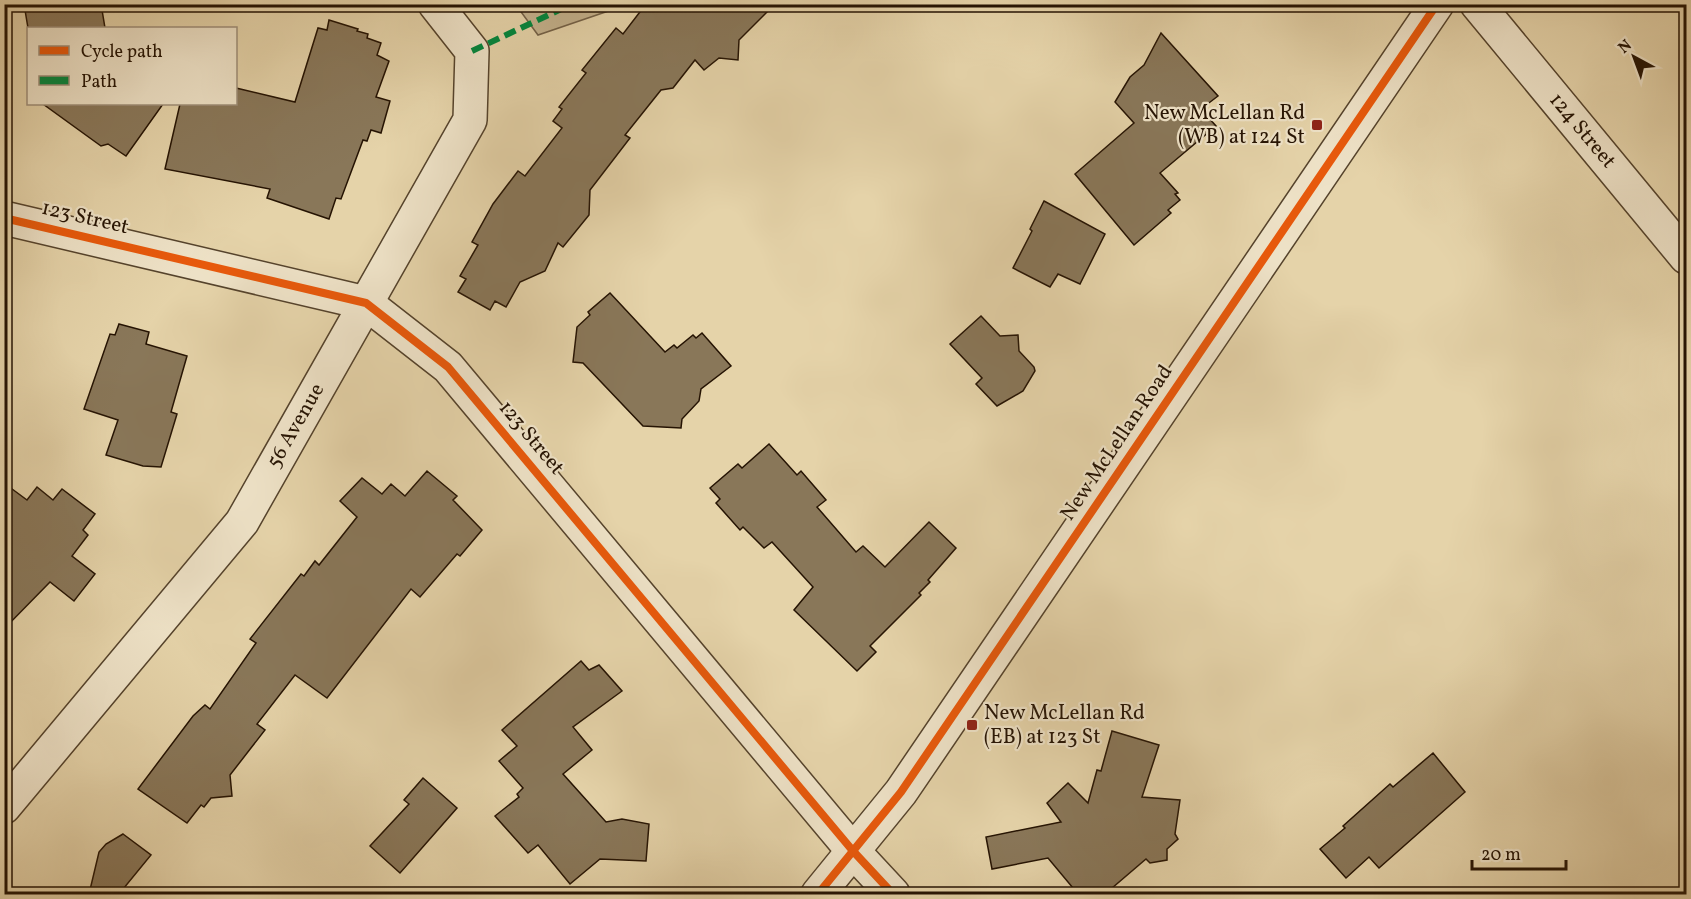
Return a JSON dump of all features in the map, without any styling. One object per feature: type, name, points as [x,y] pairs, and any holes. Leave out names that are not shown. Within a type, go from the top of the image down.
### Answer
[{"type":"street","name":"56 Avenue","points":[[4,807],[242,522],[470,120],[472,51],[435,4]]},
{"type":"street","name":"New McLellan Road","points":[[818,894],[901,792],[1437,4]]},
{"type":"street","name":"124 Street","points":[[1477,4],[1686,256]]},
{"type":"street","name":"123 Street","points":[[4,218],[366,303],[448,367],[853,850],[893,894]]},
{"type":"shaded area","points":[[516,5],[626,5],[538,35]]},
{"type":"building","points":[[24,4],[101,4],[105,27],[28,27]]},
{"type":"building","points":[[646,4],[775,4],[739,40],[738,60],[719,58],[704,70],[695,60],[673,88],[661,90],[625,135],[630,138],[590,190],[589,215],[563,247],[558,243],[545,271],[520,282],[506,307],[495,301],[490,310],[458,292],[466,279],[460,276],[478,245],[472,242],[493,204],[518,171],[525,176],[562,128],[553,121],[562,109],[559,107],[586,73],[582,70],[616,28],[623,34]]},
{"type":"building","points":[[329,20],[358,29],[357,31],[368,34],[367,38],[381,43],[377,55],[389,61],[376,97],[390,101],[381,133],[371,130],[367,141],[363,140],[341,199],[336,198],[329,219],[267,198],[270,189],[165,169],[180,105],[237,105],[237,88],[295,102],[318,28],[327,30]]},
{"type":"building","points":[[1161,33],[1218,96],[1201,109],[1216,126],[1160,173],[1178,193],[1175,194],[1180,200],[1168,210],[1171,213],[1134,245],[1075,174],[1134,123],[1115,102],[1130,77],[1144,65]]},
{"type":"building","points":[[44,105],[162,105],[126,156],[108,144],[101,146]]},
{"type":"building","points":[[1044,201],[1105,234],[1080,284],[1058,274],[1050,287],[1013,268]]},
{"type":"building","points":[[610,293],[665,352],[674,345],[677,348],[693,335],[696,338],[702,333],[731,366],[701,389],[699,401],[682,419],[681,428],[643,426],[583,363],[573,362],[577,327],[590,315],[588,312]]},
{"type":"building","points":[[981,316],[1000,336],[1018,335],[1019,351],[1035,371],[1023,391],[997,406],[976,384],[982,378],[950,344]]},
{"type":"building","points":[[119,324],[149,332],[146,344],[187,356],[171,412],[177,414],[161,467],[143,466],[106,455],[118,420],[84,409],[110,334],[115,335]]},
{"type":"building","points":[[769,444],[797,475],[801,471],[826,500],[817,507],[856,552],[863,546],[885,567],[929,522],[956,548],[928,580],[930,582],[919,593],[921,595],[870,646],[876,652],[857,671],[794,610],[813,587],[772,542],[764,548],[743,527],[740,530],[716,503],[720,499],[710,488],[738,464],[742,468]]},
{"type":"building","points":[[427,471],[457,496],[453,500],[482,530],[460,556],[457,554],[420,597],[411,589],[327,698],[295,675],[257,724],[265,730],[230,775],[232,796],[211,798],[204,807],[201,805],[187,823],[138,789],[193,716],[205,705],[210,709],[256,643],[250,639],[301,574],[304,576],[315,561],[319,565],[357,517],[340,501],[362,478],[382,494],[391,484],[405,496]]},
{"type":"building","points":[[4,483],[27,500],[37,487],[53,500],[62,489],[95,514],[83,530],[88,535],[72,556],[95,574],[74,601],[50,582],[4,629]]},
{"type":"building","points":[[581,661],[589,670],[599,665],[622,691],[573,727],[592,750],[563,774],[606,822],[622,819],[649,824],[646,861],[600,859],[570,884],[538,845],[528,853],[495,816],[519,797],[517,794],[523,788],[499,761],[517,746],[502,730]]},
{"type":"building","points":[[1112,731],[1159,745],[1142,797],[1180,800],[1175,834],[1178,839],[1167,849],[1167,860],[1150,863],[1146,859],[1105,894],[1078,894],[1048,858],[992,869],[986,837],[1061,822],[1047,803],[1068,783],[1088,803],[1097,770],[1101,771]]},
{"type":"building","points":[[1433,753],[1465,792],[1379,868],[1369,857],[1346,878],[1320,849],[1390,784],[1393,787]]},
{"type":"building","points":[[423,778],[457,808],[400,873],[370,846],[409,804],[404,800]]},
{"type":"building","points":[[123,834],[151,855],[119,894],[89,894],[99,852],[106,844]]},
{"type":"marked path","points":[[472,51],[572,4]]},
{"type":"cycle path","points":[[818,894],[901,792],[1437,4]]},
{"type":"cycle path","points":[[4,218],[366,303],[448,367],[853,851],[893,894]]},
{"type":"place","name":"New McLellan Rd (WB) at 124 St","points":[[1317,125]]},
{"type":"place","name":"New McLellan Rd (EB) at 123 St","points":[[972,725]]}]
